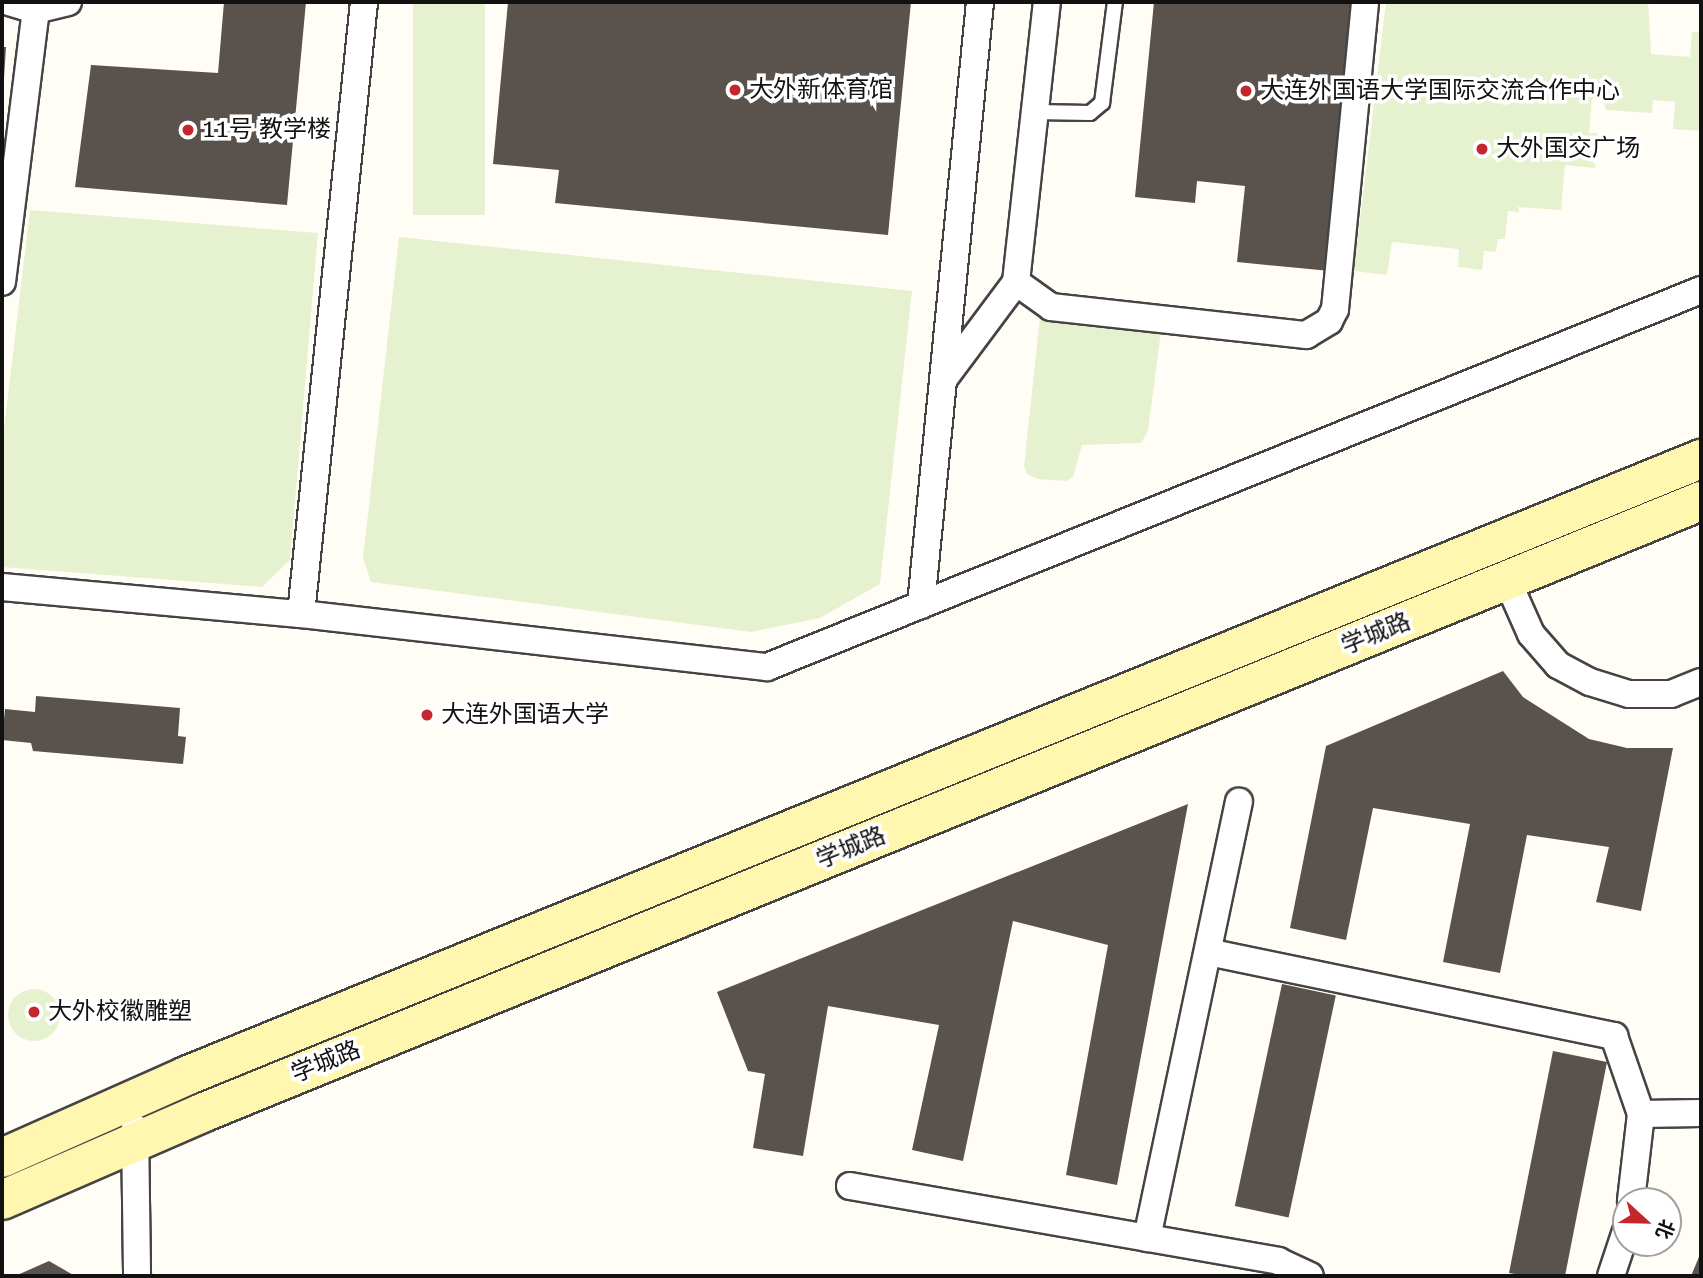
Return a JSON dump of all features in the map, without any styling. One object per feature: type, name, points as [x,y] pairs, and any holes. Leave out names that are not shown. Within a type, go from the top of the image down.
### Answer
[{"type":"main road","name":"学城路","points":[[2,1158],[135,1099],[1701,459]]},
{"type":"main road","name":"学城路","points":[[2,1200],[135,1142],[1701,501]]},
{"type":"street","points":[[9,2],[36,10],[68,2]]},
{"type":"street","points":[[301,614],[364,2]]},
{"type":"street","points":[[921,605],[980,2]]},
{"type":"street","points":[[943,380],[1016,282],[1047,2]]},
{"type":"street","points":[[1016,282],[1051,307],[1306,335],[1329,321],[1335,309],[1365,2]]},
{"type":"street","points":[[2,282],[36,10]]},
{"type":"street","points":[[2,587],[301,614],[767,667],[1701,290]]},
{"type":"street","points":[[1507,580],[1531,634],[1558,665],[1590,682],[1629,694],[1671,694],[1701,682]]},
{"type":"street","points":[[1147,1238],[1240,802]]},
{"type":"street","points":[[1208,951],[1614,1036],[1641,1114],[1633,1187]]},
{"type":"street","points":[[135,1099],[137,1276]]},
{"type":"street","points":[[1641,1114],[1701,1113]]},
{"type":"street","points":[[850,1186],[1279,1261],[1310,1276]]},
{"type":"street","points":[[1611,1276],[1617,1257]]},
{"type":"lane","points":[[1035,112],[1090,113],[1102,103],[1115,2]]},
{"type":"green space","points":[[413,2],[485,2],[485,215],[413,215]]},
{"type":"green space","name":"大外国交广场","points":[[1386,2],[1648,2],[1651,54],[1690,57],[1692,32],[1701,32],[1701,131],[1673,129],[1675,102],[1653,100],[1652,113],[1606,110],[1603,100],[1592,99],[1589,133],[1598,133],[1595,168],[1565,165],[1561,210],[1518,207],[1519,212],[1508,211],[1505,239],[1498,239],[1496,252],[1484,251],[1482,270],[1458,267],[1459,249],[1392,242],[1387,275],[1354,271]]},
{"type":"green space","points":[[30,210],[318,233],[290,560],[262,587],[2,567],[2,446]]},
{"type":"green space","points":[[399,237],[912,291],[880,584],[820,618],[751,632],[371,582],[363,558]]},
{"type":"green space","points":[[1040,317],[1161,331],[1148,431],[1141,443],[1082,445],[1073,477],[1066,481],[1038,479],[1027,474],[1024,466]]},
{"type":"green space","name":"大外校徽雕塑","points":[[34,989],[44,991],[52,997],[58,1005],[58,1025],[52,1033],[44,1039],[34,1041],[24,1039],[16,1033],[10,1025],[8,1015],[10,1005],[16,997],[24,991]]},
{"type":"building","name":"11号 教学楼","points":[[224,2],[306,2],[287,205],[75,187],[91,65],[218,73]]},
{"type":"building","name":"大外新体育馆","points":[[508,2],[911,2],[888,235],[555,203],[559,170],[493,164]]},
{"type":"building","name":"大连外国语大学国际交流合作中心","points":[[1154,2],[1356,2],[1330,271],[1237,262],[1245,186],[1197,181],[1195,203],[1135,197]]},
{"type":"building","points":[[2,47],[6,47],[4,78],[2,77]]},
{"type":"building","points":[[1503,671],[1523,697],[1589,739],[1627,748],[1673,748],[1641,911],[1596,902],[1609,847],[1527,835],[1500,973],[1443,962],[1470,824],[1373,808],[1346,940],[1290,928],[1326,746]]},
{"type":"building","points":[[36,696],[180,708],[178,736],[186,737],[183,764],[33,751],[31,743],[2,740],[5,709],[35,712]]},
{"type":"building","points":[[1188,804],[1117,1185],[1066,1175],[1108,945],[1013,921],[963,1161],[912,1150],[939,1025],[828,1006],[803,1156],[753,1148],[765,1074],[748,1071],[717,992]]},
{"type":"building","points":[[1282,984],[1336,995],[1289,1217],[1235,1206]]},
{"type":"building","points":[[1553,1051],[1607,1062],[1565,1276],[1526,1276],[1509,1273]]},
{"type":"building","points":[[1701,1252],[1701,1276],[1691,1276]]},
{"type":"building","points":[[49,1261],[75,1276],[15,1276]]},
{"type":"place","name":"大外新体育馆","points":[[735,90]]},
{"type":"place","name":"大连外国语大学国际交流合作中心","points":[[1246,91]]},
{"type":"place","name":"11号 教学楼","points":[[188,130]]},
{"type":"place","name":"大外国交广场","points":[[1482,149]]},
{"type":"place","name":"大连外国语大学","points":[[427,715]]},
{"type":"place","name":"大外校徽雕塑","points":[[34,1012]]}]
